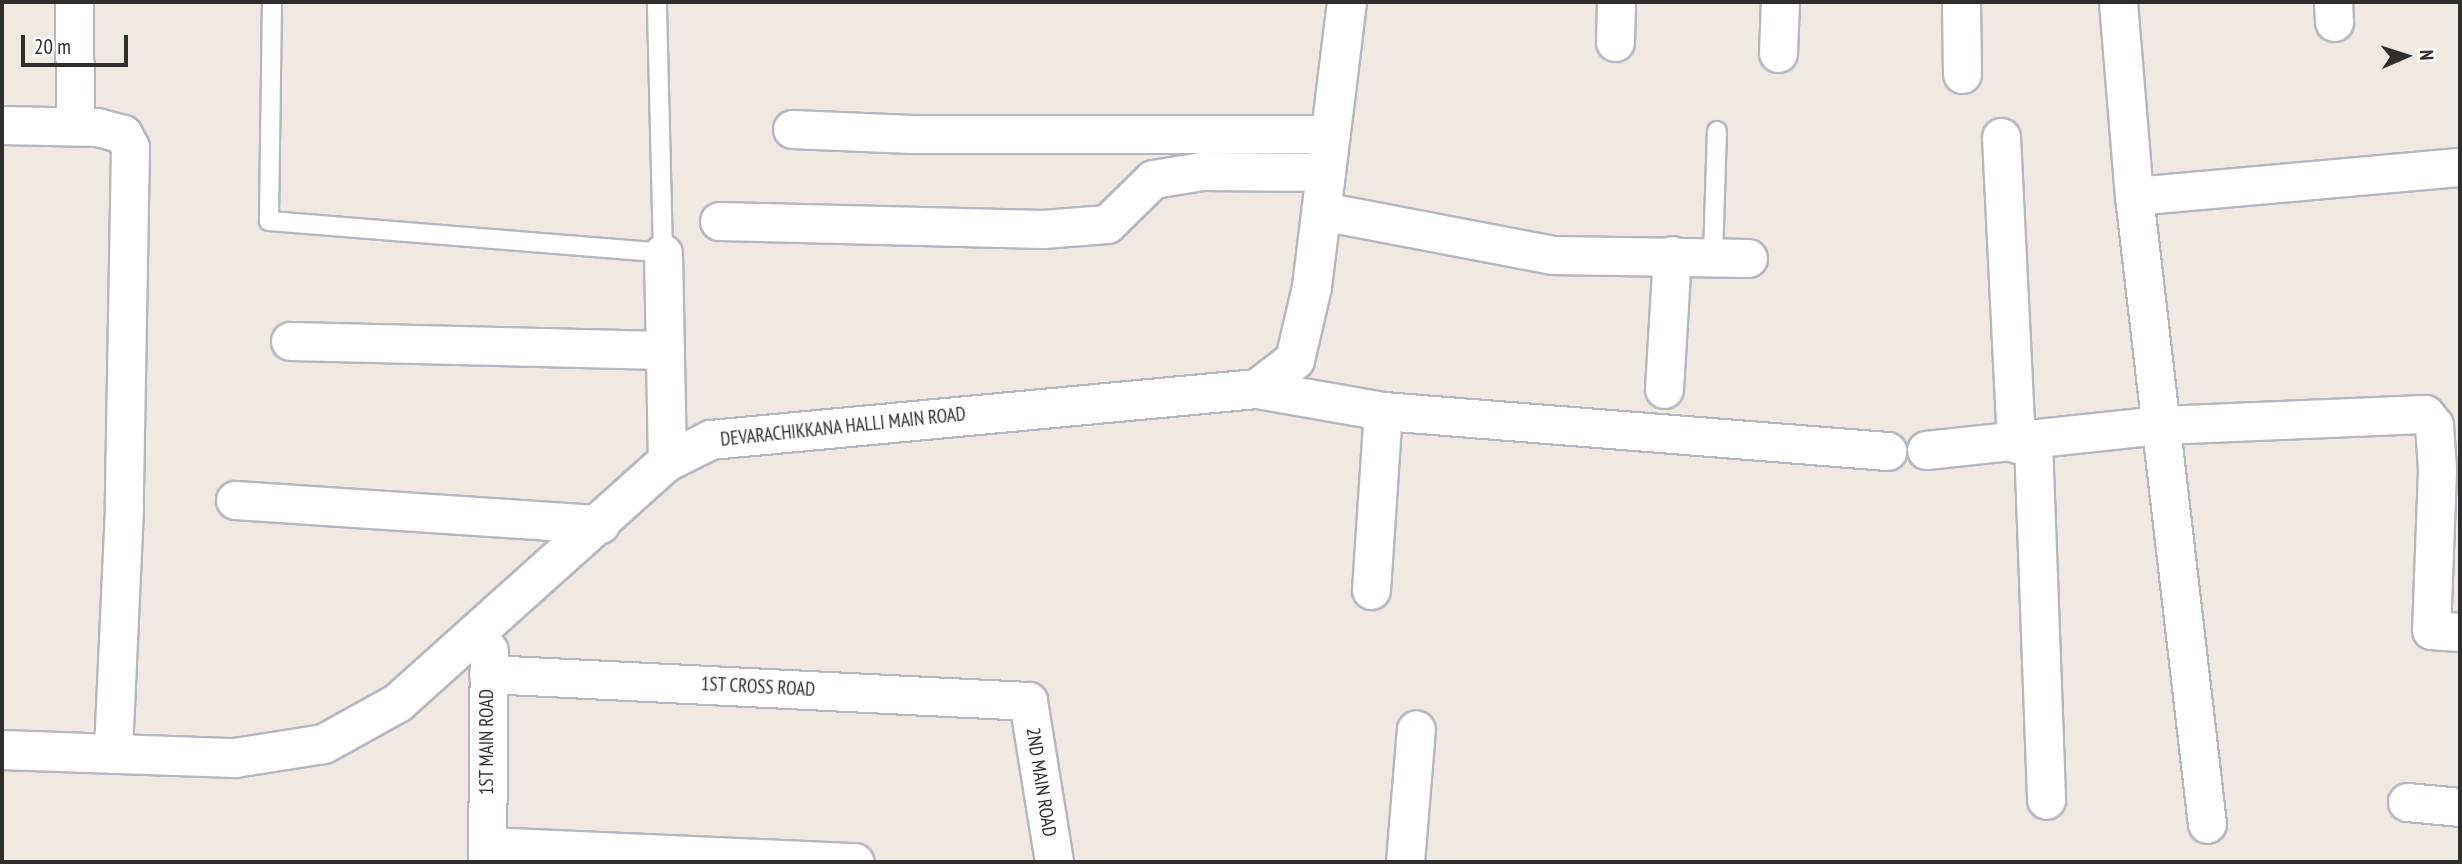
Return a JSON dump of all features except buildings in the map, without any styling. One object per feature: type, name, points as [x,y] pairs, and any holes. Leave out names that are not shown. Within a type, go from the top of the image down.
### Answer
[{"type":"street","points":[[75,2],[75,126]]},
{"type":"street","points":[[1257,389],[1295,359],[1312,287],[1347,2]]},
{"type":"street","points":[[1615,42],[1616,2]]},
{"type":"street","points":[[1778,53],[1780,2]]},
{"type":"street","points":[[1961,2],[1962,74]]},
{"type":"street","points":[[2118,2],[2134,196],[2207,824]]},
{"type":"street","points":[[2,125],[75,126],[123,134],[130,147],[124,508],[113,754]]},
{"type":"street","points":[[792,129],[912,134],[1331,134]]},
{"type":"street","points":[[2001,137],[2025,443],[2046,800]]},
{"type":"street","points":[[2134,196],[2460,167]]},
{"type":"street","points":[[719,221],[1043,229],[1107,224],[1153,179],[1202,170],[1326,172]]},
{"type":"street","points":[[1322,211],[1553,255],[1731,257]]},
{"type":"street","points":[[663,253],[667,462]]},
{"type":"street","points":[[1664,389],[1672,255]]},
{"type":"street","points":[[290,341],[665,350]]},
{"type":"street","points":[[1257,389],[1383,411],[1887,451]]},
{"type":"street","name":"DEVARACHIKKANA HALLI MAIN ROAD","points":[[2,750],[236,758],[324,744],[398,703],[667,462],[711,440],[758,432],[1257,389]]},
{"type":"street","points":[[1371,590],[1383,411]]},
{"type":"street","points":[[1926,450],[2025,443],[2161,425],[2426,414],[2434,425],[2449,469],[2446,631]]},
{"type":"street","points":[[235,500],[600,524]]},
{"type":"street","name":"1ST MAIN ROAD","points":[[487,854],[488,674],[491,622]]},
{"type":"street","name":"1ST CROSS ROAD","points":[[488,674],[1028,701]]},
{"type":"street","name":"2ND MAIN ROAD","points":[[1028,701],[1054,862]]},
{"type":"street","points":[[1405,862],[1416,729]]},
{"type":"street","points":[[2407,802],[2460,807]]},
{"type":"street","points":[[487,854],[855,862]]},
{"type":"lane","points":[[272,2],[269,221],[663,253],[657,2]]},
{"type":"lane","points":[[1717,131],[1731,257]]}]
